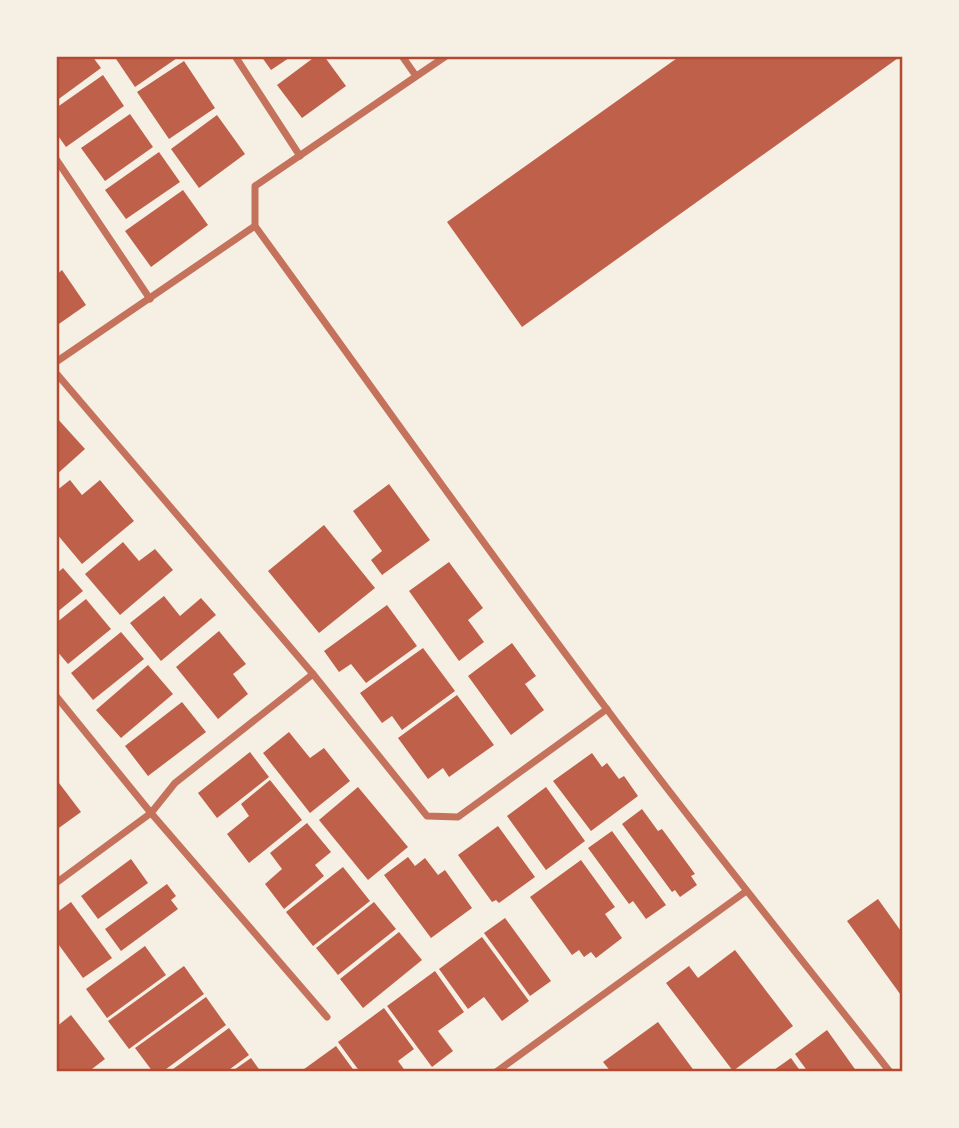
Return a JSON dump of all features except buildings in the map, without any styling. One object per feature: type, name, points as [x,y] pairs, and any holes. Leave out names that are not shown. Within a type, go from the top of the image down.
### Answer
[{"type":"street","points":[[235,56],[300,156]]},
{"type":"street","points":[[402,56],[416,76]]},
{"type":"street","points":[[446,56],[255,187],[255,226],[607,709],[745,892],[776,926],[890,1072]]},
{"type":"street","points":[[56,159],[150,299]]},
{"type":"street","points":[[56,362],[255,226]]},
{"type":"street","points":[[56,373],[313,674],[427,816],[458,817],[607,709]]},
{"type":"street","points":[[56,883],[151,813],[175,783],[313,674]]},
{"type":"street","points":[[56,696],[151,813],[327,1017]]},
{"type":"street","points":[[496,1072],[745,892]]}]
